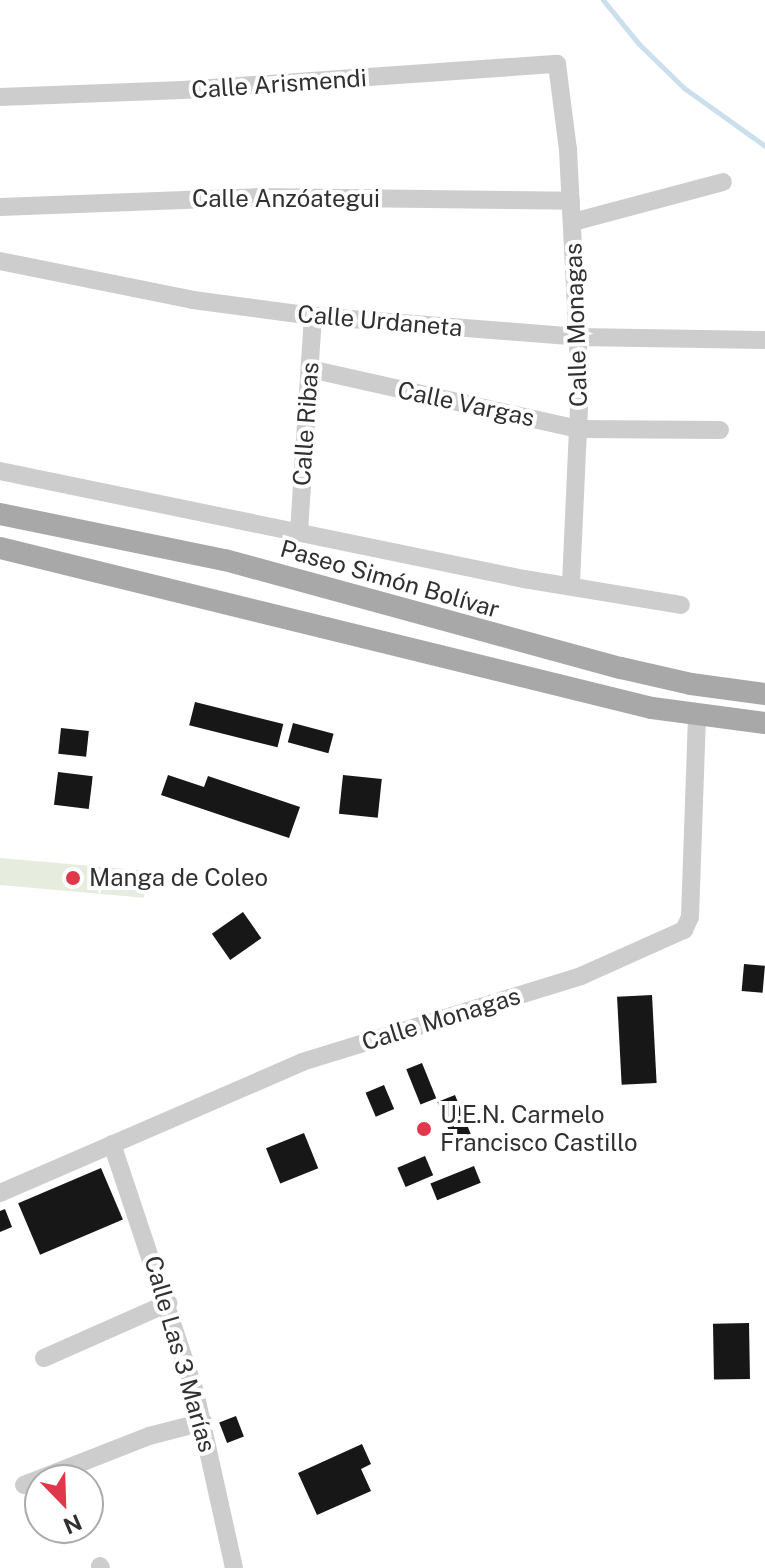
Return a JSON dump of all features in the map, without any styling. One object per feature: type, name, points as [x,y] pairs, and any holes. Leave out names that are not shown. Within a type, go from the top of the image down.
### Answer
[{"type":"main road","name":"Paseo Simón Bolívar","points":[[0,514],[225,560],[635,671],[691,684],[765,694]]},
{"type":"main road","points":[[0,548],[613,699],[697,716],[765,723]]},
{"type":"street","name":"Calle Arismendi","points":[[0,97],[183,90],[557,64]]},
{"type":"street","name":"Calle Monagas","points":[[557,64],[573,222],[578,337],[579,429],[571,586]]},
{"type":"street","points":[[573,222],[723,182]]},
{"type":"street","name":"Calle Anzóategui","points":[[0,207],[257,197],[571,201]]},
{"type":"street","name":"Calle Urdaneta","points":[[0,261],[193,300],[313,316],[578,337],[765,340]]},
{"type":"street","name":"Calle Ribas","points":[[299,532],[313,316]]},
{"type":"street","name":"Calle Vargas","points":[[310,369],[579,429],[720,430]]},
{"type":"street","name":"Paseo Simón Bolívar","points":[[0,471],[571,586],[681,605]]},
{"type":"street","name":"Calle Monagas","points":[[0,1193],[302,1062],[581,976],[684,930],[690,917],[697,716]]},
{"type":"street","name":"Calle Las 3 Marías","points":[[112,1144],[168,1303],[203,1422],[234,1568]]},
{"type":"street","points":[[44,1358],[168,1303]]},
{"type":"street","points":[[78,1464],[149,1436],[203,1422]]},
{"type":"shaded area","name":"Manga de Coleo","points":[[0,858],[146,871],[144,898],[0,885]]},
{"type":"building","points":[[195,702],[283,724],[277,747],[189,725]]},
{"type":"building","points":[[293,723],[334,734],[328,753],[288,742]]},
{"type":"building","points":[[61,728],[89,731],[86,757],[58,754]]},
{"type":"building","points":[[58,772],[93,776],[89,809],[54,805]]},
{"type":"building","points":[[168,775],[204,787],[208,776],[300,807],[289,838],[161,795]]},
{"type":"building","points":[[343,775],[382,779],[378,818],[339,814]]},
{"type":"building","points":[[243,912],[261,938],[230,960],[212,934]]},
{"type":"building","points":[[744,964],[765,966],[763,993],[742,991]]},
{"type":"building","points":[[652,995],[657,1083],[622,1085],[617,997]]},
{"type":"building","points":[[422,1063],[436,1098],[420,1105],[406,1069]]},
{"type":"building","points":[[384,1085],[394,1109],[376,1117],[366,1093]]},
{"type":"building","points":[[455,1095],[472,1137],[454,1144],[437,1102]]},
{"type":"building","points":[[304,1133],[318,1168],[280,1184],[266,1148]]},
{"type":"building","points":[[425,1156],[433,1175],[406,1187],[397,1168]]},
{"type":"building","points":[[474,1166],[481,1183],[437,1200],[430,1184]]},
{"type":"building","points":[[101,1168],[123,1220],[40,1255],[18,1203]]},
{"type":"building","points":[[5,1209],[12,1227],[0,1232],[0,1211]]},
{"type":"building","points":[[749,1323],[750,1379],[714,1380],[713,1324]]},
{"type":"building","points":[[236,1416],[244,1437],[227,1443],[219,1422]]},
{"type":"building","points":[[362,1444],[371,1464],[361,1469],[371,1491],[317,1515],[298,1473]]},
{"type":"waterway","points":[[603,0],[639,44],[684,88],[765,146]]},
{"type":"place","name":"Manga de Coleo","points":[[73,878]]},
{"type":"place","name":"U.E.N. Carmelo Francisco Castillo","points":[[424,1129]]}]
